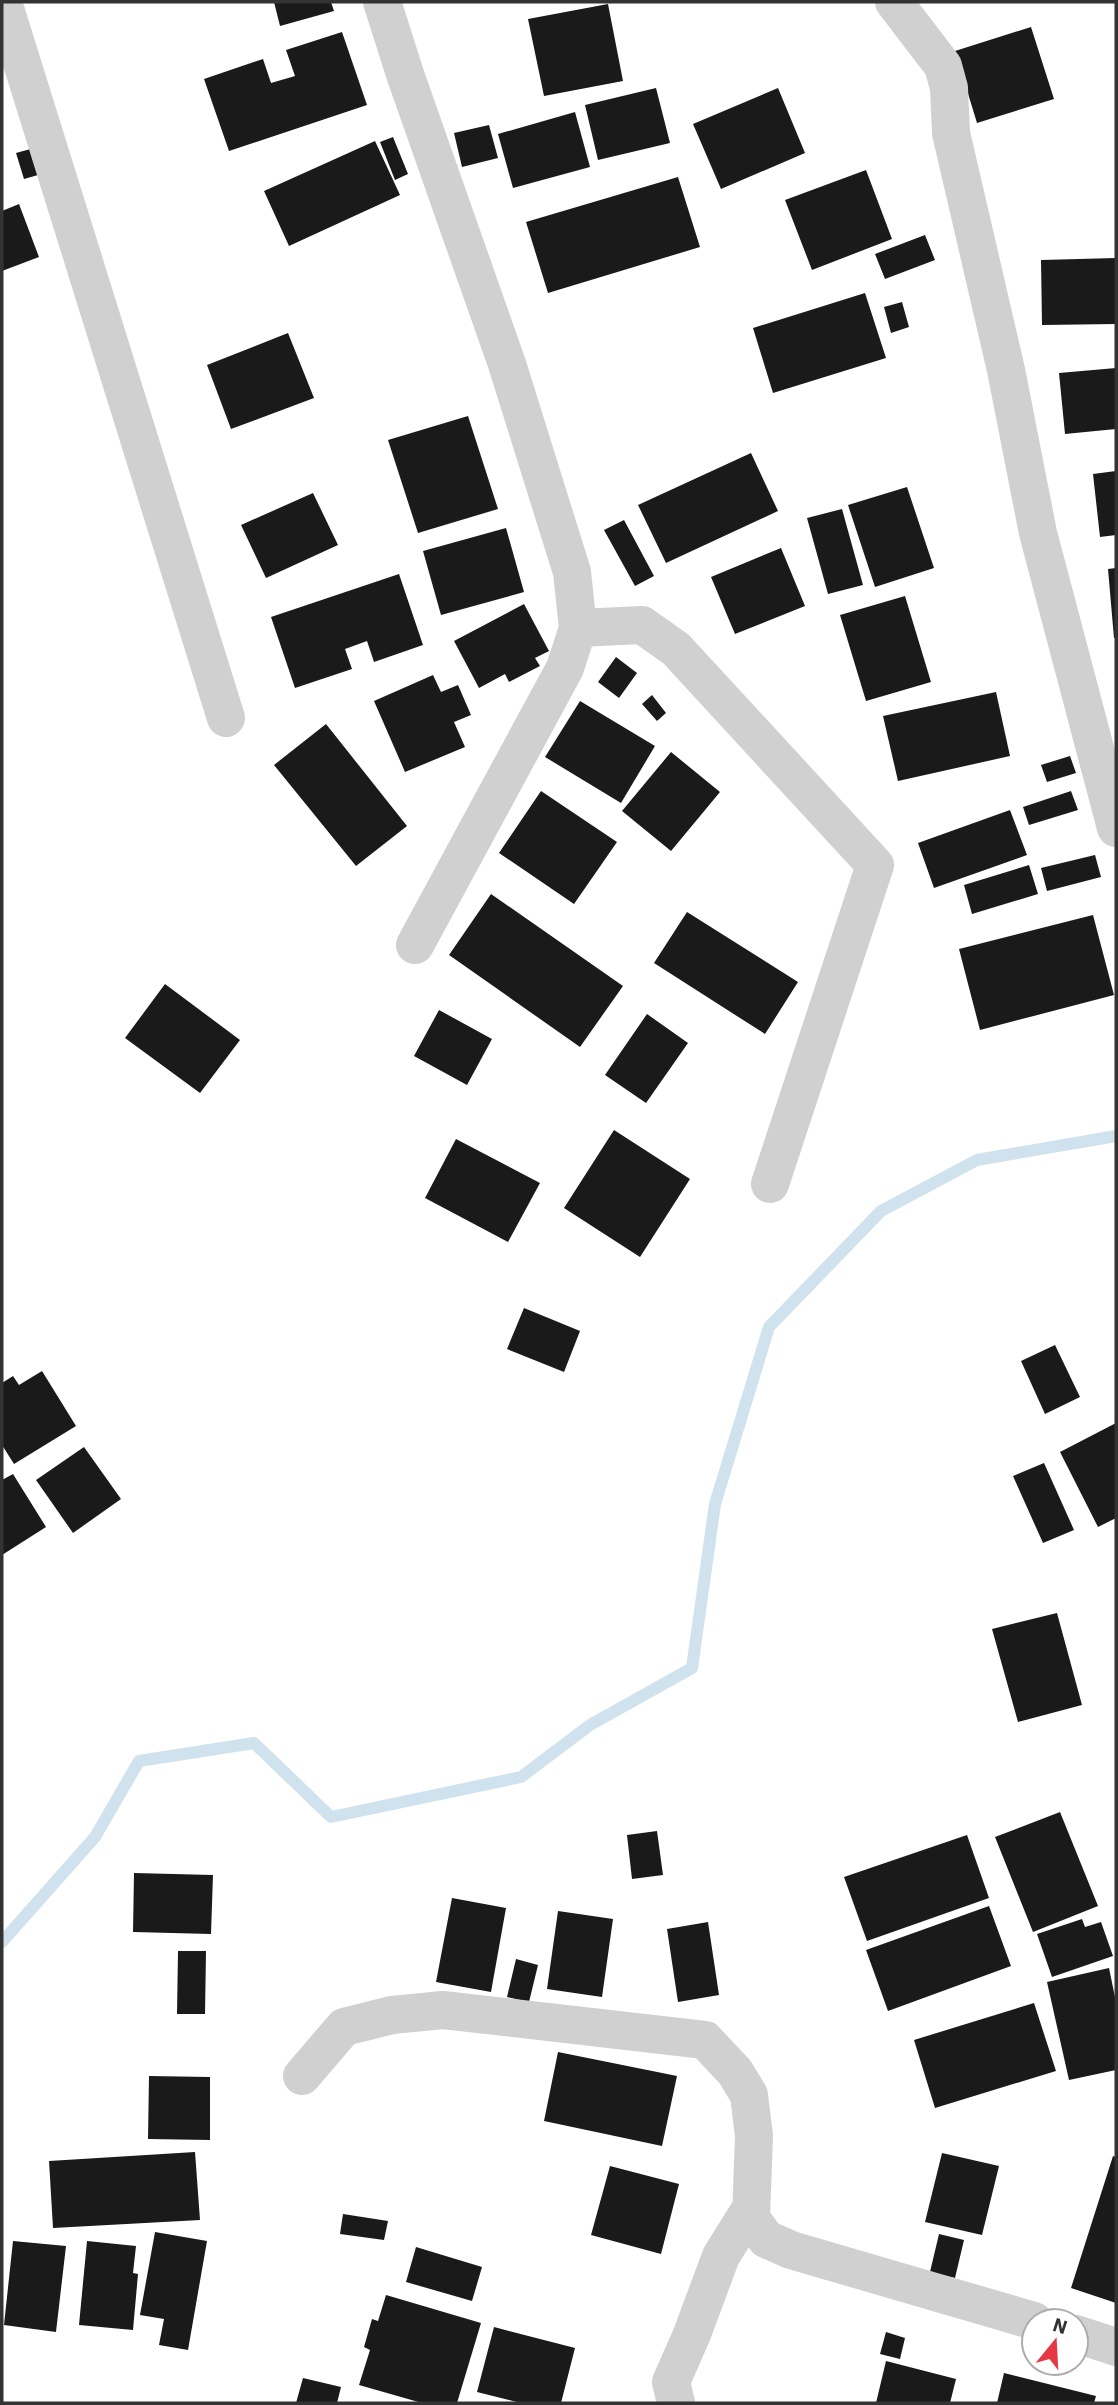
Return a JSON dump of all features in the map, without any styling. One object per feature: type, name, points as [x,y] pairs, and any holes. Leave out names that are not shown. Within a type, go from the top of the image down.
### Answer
[{"type":"street","points":[[4,2],[226,718]]},
{"type":"street","points":[[382,2],[507,364],[572,572],[578,628],[565,668],[415,945]]},
{"type":"street","points":[[894,2],[943,66],[949,88],[951,134],[1006,370],[1038,533],[1116,828]]},
{"type":"street","points":[[578,628],[642,625],[676,649],[875,865],[770,1184]]},
{"type":"street","points":[[302,2076],[344,2027],[392,2015],[443,2010],[705,2040],[735,2072],[749,2095],[754,2136],[751,2218],[765,2239],[791,2250],[1020,2317]]},
{"type":"street","points":[[676,2403],[671,2382],[721,2256],[751,2208]]},
{"type":"street","points":[[1090,2339],[1116,2347]]},
{"type":"building","points":[[274,2],[331,2],[334,11],[280,26]]},
{"type":"building","points":[[608,4],[623,81],[544,96],[528,19]]},
{"type":"building","points":[[1031,27],[1054,99],[977,123],[955,51]]},
{"type":"building","points":[[342,32],[367,105],[229,151],[204,79],[263,59],[271,83],[295,76],[286,50]]},
{"type":"building","points":[[656,88],[670,143],[598,160],[585,105]]},
{"type":"building","points":[[778,88],[805,153],[721,189],[693,124]]},
{"type":"building","points":[[575,112],[590,167],[513,188],[498,134]]},
{"type":"building","points":[[489,125],[498,158],[462,167],[454,133]]},
{"type":"building","points":[[393,137],[408,174],[395,180],[380,142]]},
{"type":"building","points":[[375,141],[400,195],[289,246],[264,191]]},
{"type":"building","points":[[45,145],[52,171],[24,179],[16,153]]},
{"type":"building","points":[[866,170],[892,239],[812,270],[785,200]]},
{"type":"building","points":[[678,177],[700,247],[548,293],[526,222]]},
{"type":"building","points":[[19,204],[39,257],[2,271],[2,211]]},
{"type":"building","points":[[925,235],[935,260],[885,279],[875,254]]},
{"type":"building","points":[[1116,258],[1116,324],[1042,325],[1041,260]]},
{"type":"building","points":[[865,293],[886,358],[773,393],[753,328]]},
{"type":"building","points":[[902,302],[909,327],[891,333],[884,307]]},
{"type":"building","points":[[288,333],[314,398],[231,429],[207,365]]},
{"type":"building","points":[[1116,368],[1116,429],[1065,434],[1059,373]]},
{"type":"building","points":[[468,416],[498,509],[418,533],[388,440]]},
{"type":"building","points":[[751,453],[778,511],[666,563],[638,505]]},
{"type":"building","points":[[1116,471],[1116,535],[1100,537],[1093,474]]},
{"type":"building","points":[[907,487],[934,568],[875,587],[848,505]]},
{"type":"building","points":[[313,493],[338,545],[266,578],[241,525]]},
{"type":"building","points":[[842,509],[863,585],[828,594],[807,518]]},
{"type":"building","points":[[624,520],[654,576],[635,586],[604,530]]},
{"type":"building","points":[[506,528],[524,592],[441,615],[423,551]]},
{"type":"building","points":[[781,548],[805,606],[735,634],[711,577]]},
{"type":"building","points":[[1116,568],[1116,638],[1114,638],[1108,569]]},
{"type":"building","points":[[399,574],[423,645],[374,662],[367,641],[345,649],[352,669],[295,688],[271,617]]},
{"type":"building","points":[[905,596],[931,682],[866,701],[840,615]]},
{"type":"building","points":[[524,604],[549,651],[535,658],[540,666],[509,682],[505,674],[479,688],[454,641]]},
{"type":"building","points":[[616,657],[637,673],[619,698],[598,682]]},
{"type":"building","points":[[433,675],[441,692],[458,685],[471,715],[454,722],[465,747],[405,772],[374,701]]},
{"type":"building","points":[[996,692],[1010,756],[898,781],[883,716]]},
{"type":"building","points":[[652,695],[666,713],[657,721],[642,704]]},
{"type":"building","points":[[580,701],[655,746],[621,803],[545,757]]},
{"type":"building","points":[[326,724],[407,826],[356,866],[274,765]]},
{"type":"building","points":[[671,752],[720,792],[671,851],[622,811]]},
{"type":"building","points":[[1070,756],[1076,773],[1047,782],[1041,765]]},
{"type":"building","points":[[541,791],[617,842],[574,904],[499,853]]},
{"type":"building","points":[[1071,791],[1078,810],[1029,825],[1023,807]]},
{"type":"building","points":[[1010,810],[1027,855],[934,888],[918,843]]},
{"type":"building","points":[[1095,855],[1101,877],[1047,891],[1041,868]]},
{"type":"building","points":[[1029,865],[1038,894],[972,914],[964,885]]},
{"type":"building","points":[[491,894],[623,986],[580,1047],[449,955]]},
{"type":"building","points":[[687,912],[798,982],[765,1034],[654,963]]},
{"type":"building","points":[[1093,915],[1114,995],[980,1030],[959,949]]},
{"type":"building","points":[[165,984],[240,1040],[200,1093],[125,1038]]},
{"type":"building","points":[[439,1010],[492,1039],[467,1085],[414,1056]]},
{"type":"building","points":[[647,1014],[688,1043],[646,1103],[605,1075]]},
{"type":"building","points":[[614,1130],[690,1179],[640,1257],[564,1208]]},
{"type":"building","points":[[456,1139],[540,1183],[508,1242],[425,1198]]},
{"type":"building","points":[[524,1308],[580,1331],[564,1372],[507,1349]]},
{"type":"building","points":[[1055,1345],[1080,1397],[1045,1414],[1021,1361]]},
{"type":"building","points":[[42,1371],[76,1426],[14,1464],[2,1445],[2,1383],[13,1376],[19,1385]]},
{"type":"building","points":[[1116,1423],[1116,1518],[1098,1527],[1060,1452]]},
{"type":"building","points":[[84,1447],[121,1499],[73,1533],[36,1480]]},
{"type":"building","points":[[1044,1463],[1074,1530],[1043,1543],[1013,1476]]},
{"type":"building","points":[[13,1474],[46,1527],[2,1555],[2,1480]]},
{"type":"building","points":[[1057,1613],[1082,1705],[1018,1722],[992,1629]]},
{"type":"building","points":[[1060,1812],[1098,1906],[1033,1932],[995,1837]]},
{"type":"building","points":[[657,1831],[663,1875],[632,1879],[627,1835]]},
{"type":"building","points":[[967,1835],[989,1898],[867,1941],[844,1877]]},
{"type":"building","points":[[134,1873],[213,1875],[211,1934],[133,1932]]},
{"type":"building","points":[[452,1898],[506,1908],[491,1992],[436,1982]]},
{"type":"building","points":[[989,1906],[1011,1966],[888,2011],[866,1950]]},
{"type":"building","points":[[558,1911],[613,1919],[602,1997],[547,1989]]},
{"type":"building","points":[[1082,1919],[1085,1927],[1101,1922],[1113,1956],[1052,1977],[1037,1934]]},
{"type":"building","points":[[708,1922],[719,1995],[678,2002],[667,1929]]},
{"type":"building","points":[[178,1951],[206,1951],[205,2014],[177,2014]]},
{"type":"building","points":[[516,1959],[538,1965],[529,2002],[507,1997]]},
{"type":"building","points":[[1109,1968],[1116,2002],[1116,2070],[1069,2080],[1047,1982]]},
{"type":"building","points":[[1034,2003],[1056,2071],[935,2108],[914,2040]]},
{"type":"building","points":[[558,2052],[677,2076],[662,2146],[544,2121]]},
{"type":"building","points":[[149,2076],[210,2077],[210,2140],[148,2139]]},
{"type":"building","points":[[195,2152],[200,2220],[53,2228],[49,2161]]},
{"type":"building","points":[[942,2153],[999,2166],[982,2235],[925,2222]]},
{"type":"building","points":[[1113,2156],[1116,2157],[1116,2303],[1071,2288]]},
{"type":"building","points":[[610,2166],[679,2184],[661,2254],[591,2235]]},
{"type":"building","points":[[343,2214],[388,2221],[384,2240],[340,2234]]},
{"type":"building","points":[[155,2232],[207,2241],[188,2350],[159,2345],[164,2319],[140,2315]]},
{"type":"building","points":[[939,2234],[964,2240],[955,2278],[930,2272]]},
{"type":"building","points":[[13,2241],[66,2246],[56,2332],[4,2325]]},
{"type":"building","points":[[87,2241],[136,2246],[133,2273],[138,2274],[133,2330],[79,2325]]},
{"type":"building","points":[[416,2247],[482,2267],[472,2301],[406,2282]]},
{"type":"building","points":[[386,2295],[481,2323],[457,2403],[422,2403],[359,2385],[370,2350],[364,2347],[372,2319],[378,2321]]},
{"type":"building","points":[[494,2327],[575,2348],[561,2403],[521,2403],[477,2392]]},
{"type":"building","points":[[886,2332],[905,2338],[900,2359],[880,2354]]},
{"type":"building","points":[[886,2361],[956,2379],[950,2403],[876,2403]]},
{"type":"building","points":[[1004,2373],[1096,2396],[1094,2403],[997,2403]]},
{"type":"building","points":[[303,2378],[341,2387],[337,2403],[296,2403]]},
{"type":"waterway","points":[[2,1942],[95,1837],[139,1761],[254,1743],[331,1817],[521,1777],[590,1725],[692,1668],[715,1504],[769,1327],[881,1211],[977,1160],[1116,1136]]}]
